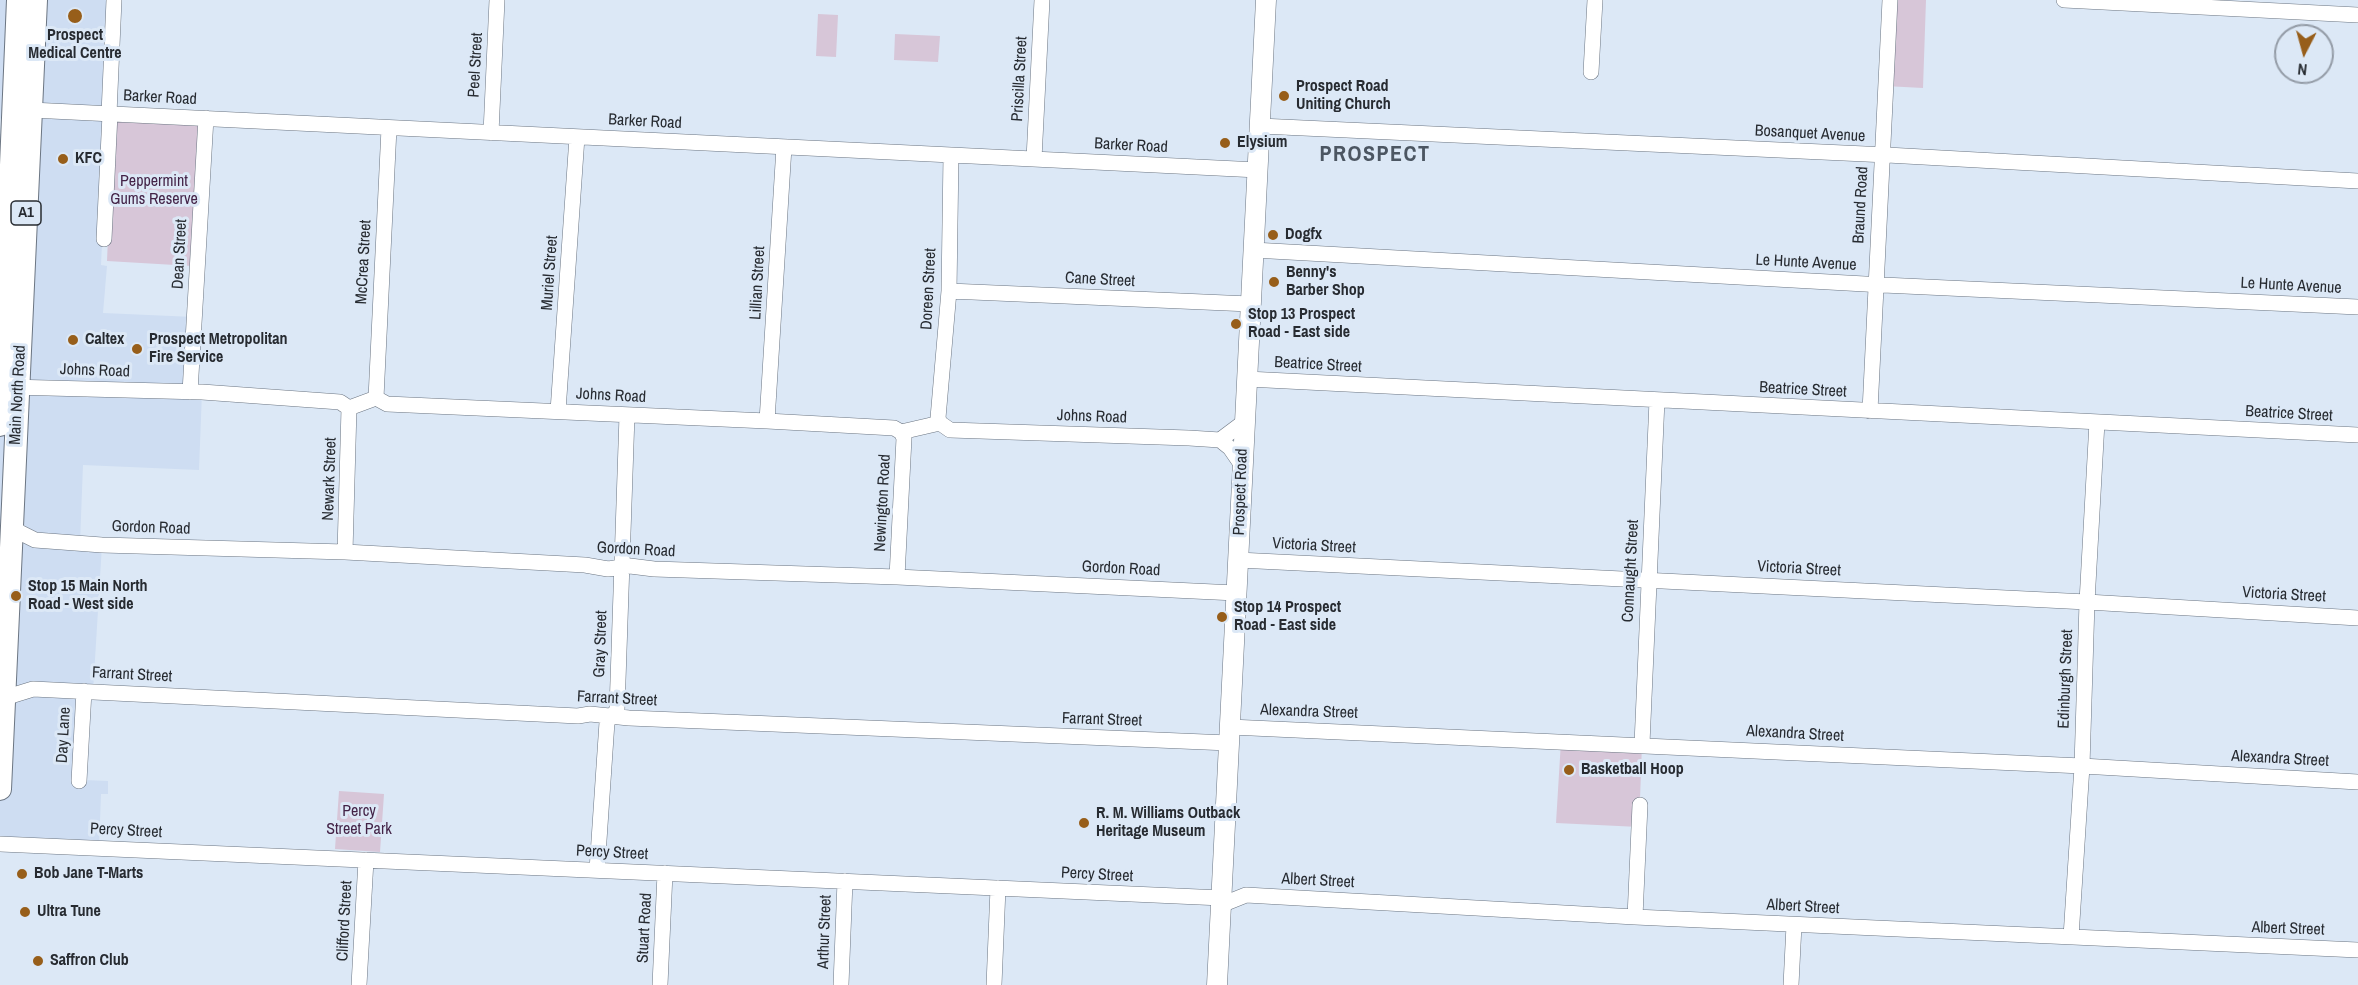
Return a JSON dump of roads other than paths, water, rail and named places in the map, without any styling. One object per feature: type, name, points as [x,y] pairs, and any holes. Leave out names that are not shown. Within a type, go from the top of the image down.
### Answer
[{"type":"highway","name":"Main North Road","points":[[0,789],[7,559],[12,523],[6,135],[18,0]]},
{"type":"highway","name":"Main North Road","points":[[9,314],[31,110],[36,0]]},
{"type":"highway","name":"Main North Road","points":[[0,425],[10,387]]},
{"type":"main road","name":"Prospect Road","points":[[1217,985],[1241,464],[1266,0]]},
{"type":"street","points":[[104,239],[114,0]]},
{"type":"street","name":"Peel Street","points":[[491,133],[497,0]]},
{"type":"street","name":"Priscilla Street","points":[[1034,159],[1042,0]]},
{"type":"street","points":[[1592,72],[1595,0]]},
{"type":"street","name":"Braund Road","points":[[1869,411],[1890,0]]},
{"type":"street","points":[[2064,0],[2358,15]]},
{"type":"street","name":"Barker Road","points":[[31,110],[1258,170]]},
{"type":"street","name":"Dean Street","points":[[190,392],[206,118]]},
{"type":"street","name":"Bosanquet Avenue","points":[[1260,126],[1882,155],[2358,181]]},
{"type":"street","name":"McCrea Street","points":[[376,398],[389,128]]},
{"type":"street","name":"Muriel Street","points":[[558,411],[577,137]]},
{"type":"street","name":"Lillian Street","points":[[767,421],[784,147]]},
{"type":"street","name":"Doreen Street","points":[[940,423],[938,418],[949,291],[951,155]]},
{"type":"street","name":"Le Hunte Avenue","points":[[1253,250],[1876,285],[2358,307]]},
{"type":"street","name":"Cane Street","points":[[949,291],[1250,304]]},
{"type":"street","name":"Beatrice Street","points":[[1247,379],[2358,435]]},
{"type":"street","name":"Johns Road","points":[[10,387],[190,392],[340,402],[349,408]]},
{"type":"street","points":[[349,408],[376,398]]},
{"type":"street","name":"Johns Road","points":[[376,398],[387,404],[767,421],[894,428],[901,432],[940,423],[950,430],[1220,440]]},
{"type":"street","name":"Connaught Street","points":[[1642,744],[1657,400]]},
{"type":"street","name":"Newark Street","points":[[345,552],[349,408]]},
{"type":"street","name":"Gray Street","points":[[597,870],[607,722],[617,710],[627,415]]},
{"type":"street","points":[[1241,464],[1230,448],[1220,440],[1244,422]]},
{"type":"street","name":"Edinburgh Street","points":[[2071,937],[2082,766],[2087,602],[2097,422]]},
{"type":"street","name":"Newington Road","points":[[897,577],[904,438],[901,432]]},
{"type":"street","points":[[7,559],[35,540],[19,532],[12,523]]},
{"type":"street","name":"Gordon Road","points":[[35,540],[105,545],[345,552],[585,565],[608,569],[630,566],[654,569],[897,577],[1236,593]]},
{"type":"street","name":"Victoria Street","points":[[1238,560],[1649,579],[2358,618]]},
{"type":"street","points":[[4,683],[17,683],[33,689]]},
{"type":"street","name":"Farrant Street","points":[[4,683],[33,689],[628,718],[1230,735]]},
{"type":"street","name":"Day Lane","points":[[79,782],[84,691]]},
{"type":"street","name":"Alexandra Street","points":[[1230,735],[1642,744],[2358,782]]},
{"type":"street","points":[[1635,917],[1640,805]]},
{"type":"street","name":"Percy Street","points":[[0,843],[998,888],[1222,895]]},
{"type":"street","name":"Clifford Street","points":[[359,985],[366,860]]},
{"type":"street","name":"Stuart Road","points":[[660,985],[665,873]]},
{"type":"street","name":"Arthur Street","points":[[841,985],[845,881]]},
{"type":"street","points":[[994,985],[998,888]]},
{"type":"street","name":"Albert Street","points":[[1222,895],[1635,917],[2358,950]]},
{"type":"street","points":[[1791,985],[1794,924]]},
{"type":"place","name":"Prospect Medical Centre","points":[[75,16]]},
{"type":"place","name":"Prospect Road Uniting Church","points":[[1284,96]]},
{"type":"place","name":"Elysium","points":[[1225,143]]},
{"type":"place","name":"KFC","points":[[63,159]]},
{"type":"place","name":"Dogfx","points":[[1273,235]]},
{"type":"place","name":"Benny's Barber Shop","points":[[1274,282]]},
{"type":"place","name":"Stop 13 Prospect Road - East side","points":[[1236,324]]},
{"type":"place","name":"Caltex","points":[[73,340]]},
{"type":"place","name":"Prospect Metropolitan Fire Service","points":[[137,349]]},
{"type":"place","name":"Stop 15 Main North Road - West side","points":[[16,596]]},
{"type":"place","name":"Stop 14 Prospect Road - East side","points":[[1222,617]]},
{"type":"place","name":"Basketball Hoop","points":[[1569,770]]},
{"type":"place","name":"R. M. Williams Outback Heritage Museum","points":[[1084,823]]},
{"type":"place","name":"Bob Jane T-Marts","points":[[22,874]]},
{"type":"place","name":"Ultra Tune","points":[[25,912]]},
{"type":"place","name":"Saffron Club","points":[[38,961]]},
{"type":"district","name":"PROSPECT","points":[[1375,155]]},
{"type":"park label","name":"Peppermint Gums Reserve","points":[[154,191]]},
{"type":"park label","name":"Percy Street Park","points":[[359,821]]}]
